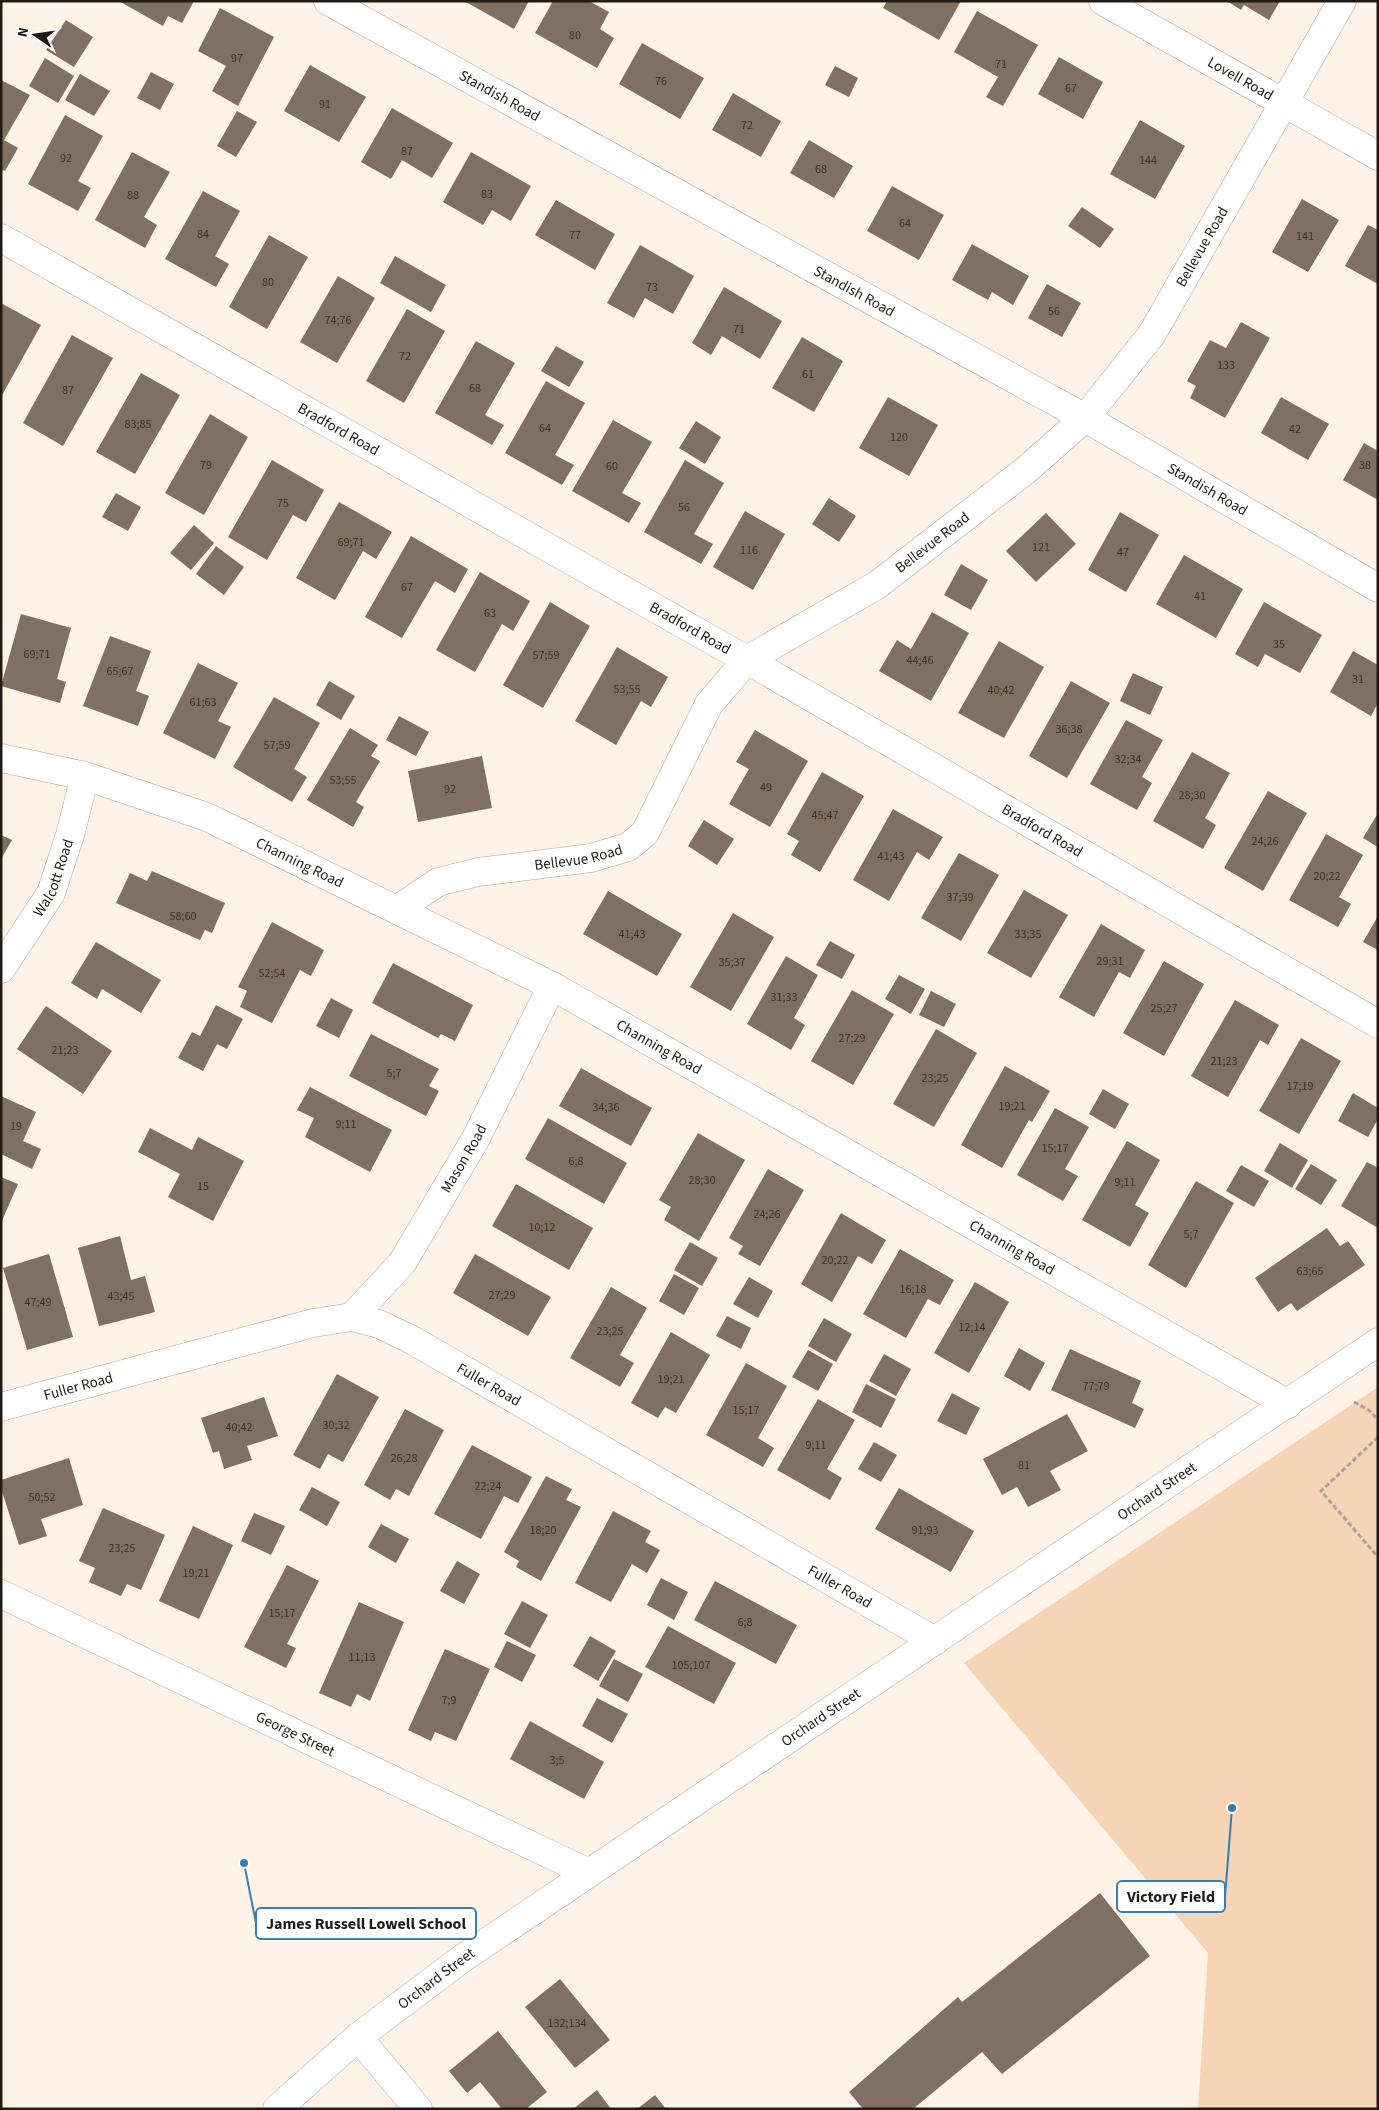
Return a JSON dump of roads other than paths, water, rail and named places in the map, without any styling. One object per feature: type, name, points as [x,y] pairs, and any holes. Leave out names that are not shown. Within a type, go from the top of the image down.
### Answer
[{"type":"street","name":"Standish Road","points":[[328,1],[1085,418],[1378,588]]},
{"type":"street","name":"Lovell Road","points":[[1103,1],[1378,156]]},
{"type":"street","name":"Bellevue Road","points":[[398,909],[438,882],[478,872],[591,858],[628,848],[644,833],[709,704],[747,660],[877,584],[1026,470],[1085,418],[1152,334],[1342,1]]},
{"type":"street","name":"Bradford Road","points":[[1,238],[747,660],[1378,1024]]},
{"type":"street","name":"Channing Road","points":[[1,758],[85,776],[207,817],[552,986],[1288,1404]]},
{"type":"street","name":"Walcott Road","points":[[1,969],[51,893],[70,835],[85,776]]},
{"type":"street","name":"Mason Road","points":[[352,1317],[402,1263],[475,1140],[552,986]]},
{"type":"street","name":"Fuller Road","points":[[1,1407],[313,1324],[352,1317],[379,1324],[412,1340],[935,1641]]},
{"type":"street","name":"Orchard Street","points":[[277,2109],[358,2037],[463,1958],[1378,1342]]},
{"type":"street","name":"George Street","points":[[1,1594],[589,1873]]},
{"type":"street","points":[[358,2037],[418,2109]]},
{"type":"place","name":"Victory Field","points":[[1232,1808]]},
{"type":"place","name":"James Russell Lowell School","points":[[244,1863]]}]
